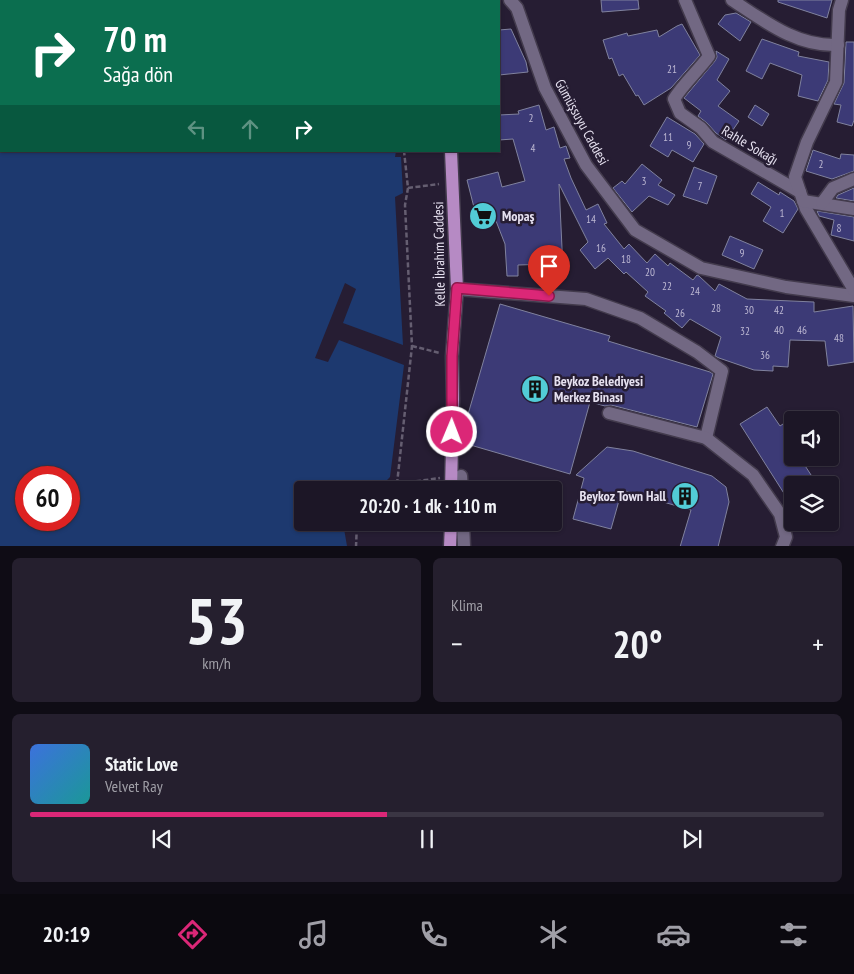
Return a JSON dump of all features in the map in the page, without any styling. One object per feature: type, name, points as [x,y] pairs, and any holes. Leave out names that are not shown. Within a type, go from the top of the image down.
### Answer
[{"type":"main road","name":"Kelle İbrahim Caddesi","points":[[451,152],[457,288],[452,356],[456,476],[454,481]]},
{"type":"main road","points":[[450,531],[450,546]]},
{"type":"street","name":"Gümüşsuyu Caddesi","points":[[510,0],[518,8],[545,88],[586,165],[635,230],[701,268],[786,288],[854,296]]},
{"type":"street","name":"Rahle Sokağı","points":[[685,0],[708,56],[674,99],[680,113],[700,128],[713,142],[802,196]]},
{"type":"street","points":[[732,0],[765,22],[801,41],[828,46],[838,45]]},
{"type":"street","points":[[842,0],[839,10],[836,82],[807,142],[795,177],[819,232],[854,290]]},
{"type":"street","points":[[822,203],[833,188],[854,179]]},
{"type":"street","points":[[802,196],[822,203],[854,209]]},
{"type":"street","points":[[457,288],[586,299],[640,318],[697,352],[722,371],[706,438]]},
{"type":"street","points":[[609,413],[706,438],[753,476],[780,514],[784,542],[772,546]]},
{"type":"street","name":"Kelle İbrahim Caddesi","points":[[456,476],[458,481]]},
{"type":"street","points":[[463,531],[464,546]]},
{"type":"path","points":[[397,481],[412,346],[405,205],[408,188],[404,152]]},
{"type":"path","name":"Kelle İbrahim Caddesi","points":[[408,188],[452,182]]},
{"type":"path","points":[[412,346],[452,356]]},
{"type":"path","points":[[419,481],[456,476]]},
{"type":"path","points":[[356,546],[357,531]]},
{"type":"water","points":[[0,152],[396,152],[395,157],[401,157],[403,193],[395,197],[403,345],[343,323],[356,289],[345,283],[315,358],[328,362],[339,340],[404,365],[390,477],[386,481],[294,481],[294,531],[344,531],[347,546],[0,546]]},
{"type":"building","points":[[601,0],[638,0],[639,9],[602,12]]},
{"type":"building","points":[[778,0],[832,0],[827,18],[778,2]]},
{"type":"building","points":[[736,13],[751,22],[740,41],[718,24],[725,15]]},
{"type":"building","points":[[682,24],[700,55],[671,88],[644,105],[638,95],[636,96],[623,74],[619,76],[612,58],[609,59],[603,40],[627,33],[628,36],[657,30],[659,37]]},
{"type":"building","points":[[511,29],[526,62],[528,72],[500,75],[500,30]]},
{"type":"building","points":[[762,39],[799,52],[798,56],[829,62],[828,80],[818,101],[798,96],[802,75],[770,63],[762,79],[746,71]]},
{"type":"building","points":[[846,42],[854,42],[854,120],[852,126],[837,122],[841,105],[834,104],[844,83]]},
{"type":"building","points":[[716,51],[729,59],[717,80],[730,91],[718,106],[739,121],[726,140],[698,116],[701,111],[684,98],[715,61],[717,57]]},
{"type":"building","points":[[539,105],[546,130],[554,127],[560,148],[566,146],[570,158],[564,159],[586,210],[598,204],[607,223],[604,224],[624,249],[629,244],[647,263],[655,254],[668,266],[670,263],[693,280],[697,275],[699,276],[715,291],[719,284],[747,299],[814,302],[814,312],[853,306],[854,362],[828,366],[825,341],[790,340],[788,367],[773,366],[773,371],[754,370],[715,356],[721,337],[690,319],[682,328],[664,313],[666,311],[645,296],[648,292],[626,272],[624,274],[608,258],[595,269],[580,250],[588,242],[559,184],[563,269],[552,269],[551,264],[518,265],[518,276],[507,276],[505,244],[496,221],[479,227],[467,180],[498,172],[502,187],[525,181],[513,139],[500,140],[500,115],[519,114],[518,111]]},
{"type":"building","points":[[755,105],[769,114],[762,126],[748,117]]},
{"type":"building","points":[[667,117],[695,134],[704,144],[693,162],[672,150],[668,157],[650,146]]},
{"type":"building","points":[[813,150],[840,159],[841,154],[854,155],[854,171],[832,179],[806,171]]},
{"type":"building","points":[[642,164],[662,180],[658,185],[675,195],[668,205],[649,196],[632,212],[613,188],[622,181],[625,184]]},
{"type":"building","points":[[694,167],[717,176],[707,204],[683,196]]},
{"type":"building","points":[[758,182],[779,195],[780,192],[794,201],[798,209],[783,233],[763,221],[771,207],[751,194]]},
{"type":"building","points":[[854,188],[854,201],[836,198],[838,195]]},
{"type":"building","points":[[817,211],[854,217],[854,241],[831,235],[834,220],[819,216]]},
{"type":"building","points":[[730,236],[763,250],[754,269],[722,255]]},
{"type":"building","name":"Beykoz Belediyesi Merkez Binası","points":[[500,304],[610,336],[608,341],[710,372],[713,374],[697,427],[611,405],[605,406],[590,402],[570,474],[460,442]]},
{"type":"building","points":[[767,407],[780,426],[784,423],[784,466],[805,466],[812,476],[784,476],[784,493],[740,424]]},
{"type":"building","name":"Beykoz Town Hall","points":[[607,447],[633,451],[712,476],[726,487],[729,502],[718,546],[680,546],[691,510],[622,490],[611,529],[573,519],[584,478],[576,475]]},
{"type":"place","name":"Mopaş","points":[[483,216]]},
{"type":"place","name":"Beykoz Belediyesi Merkez Binası","points":[[535,389]]},
{"type":"place","name":"Beykoz Town Hall","points":[[685,496]]},
{"type":"route","points":[[452,432],[452,356],[457,288],[549,296]]}]
